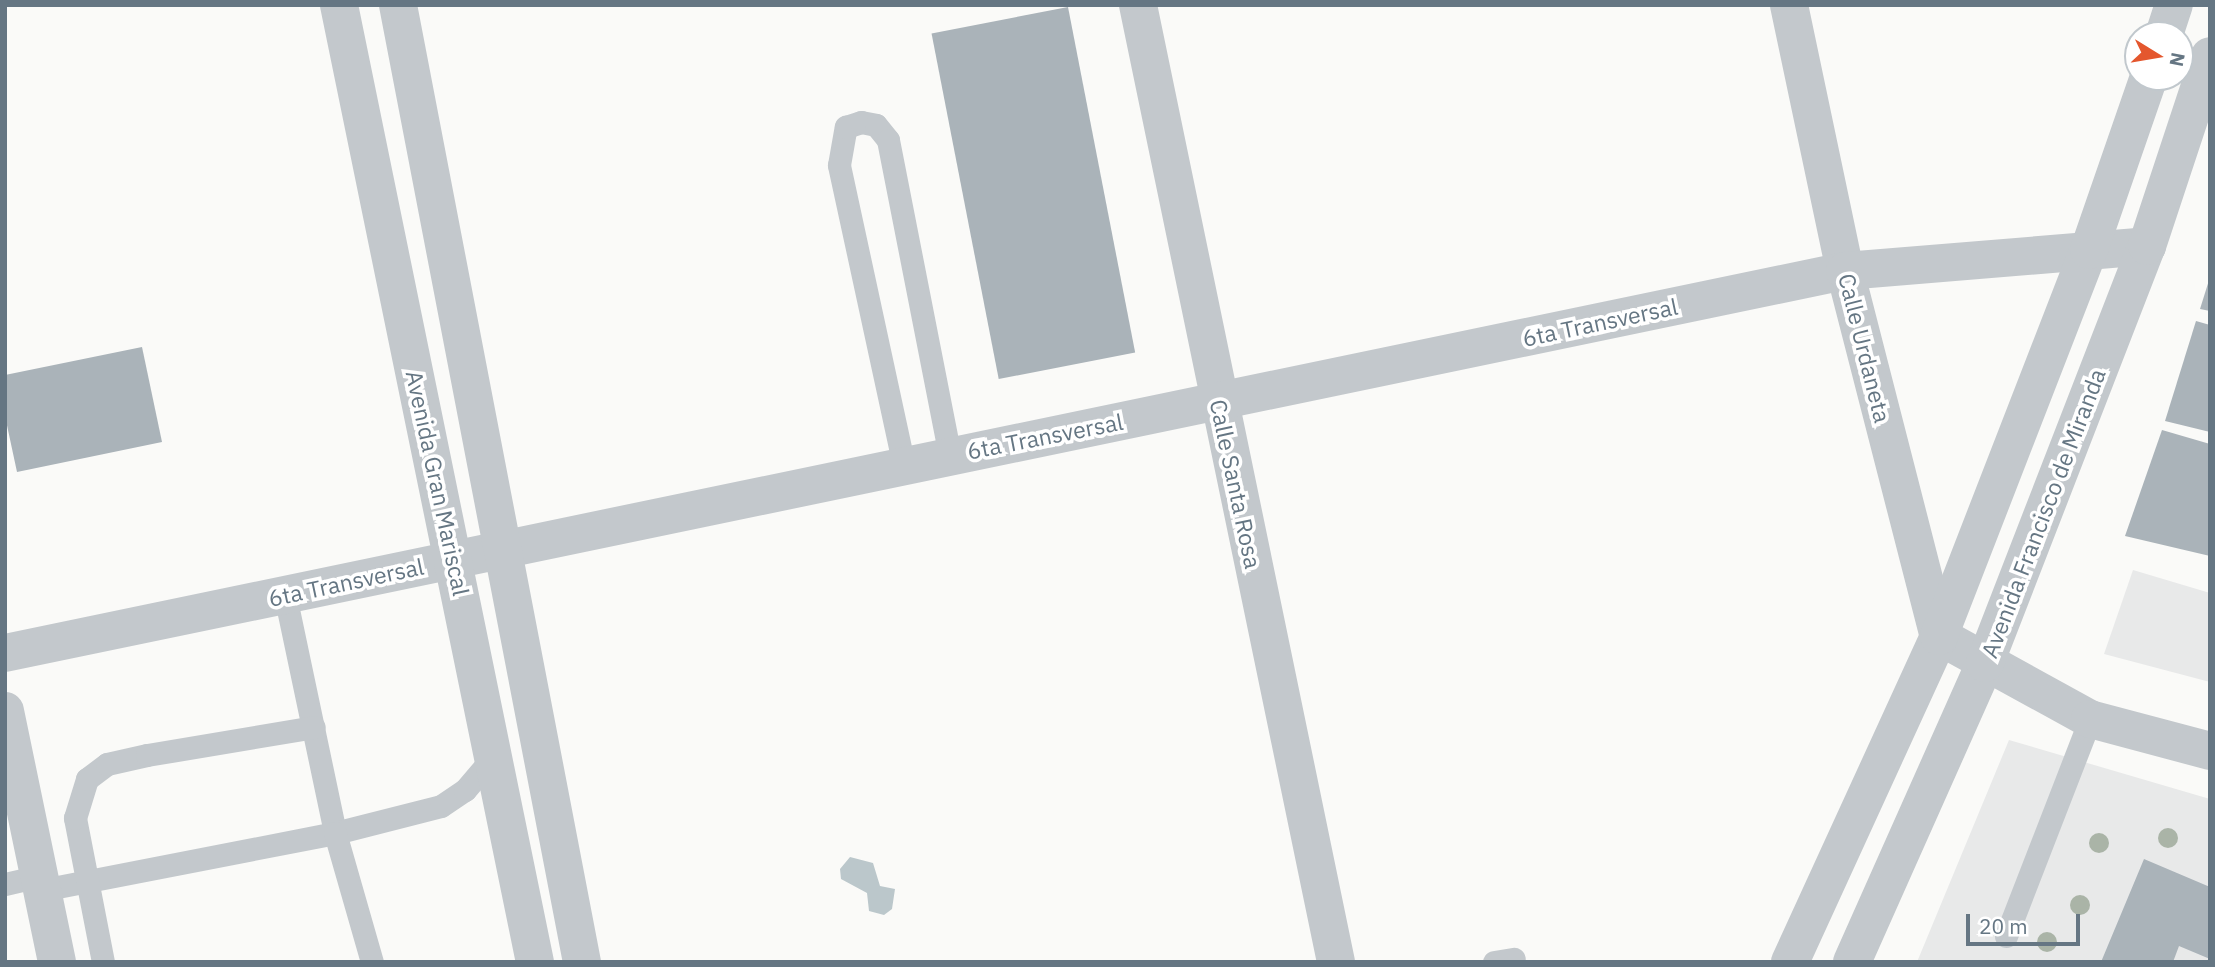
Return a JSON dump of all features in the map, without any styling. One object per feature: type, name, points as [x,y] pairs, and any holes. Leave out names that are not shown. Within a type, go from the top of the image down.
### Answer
[{"type":"street","name":"Avenida Gran Mariscal","points":[[339,5],[535,962]]},
{"type":"street","name":"Avenida Gran Mariscal","points":[[398,5],[582,962]]},
{"type":"street","name":"Calle Santa Rosa","points":[[1139,5],[1336,962]]},
{"type":"street","name":"Calle Urdaneta","points":[[1789,5],[1845,271],[1938,636]]},
{"type":"street","name":"Avenida Francisco de Miranda","points":[[1852,962],[1985,663],[2147,246],[2210,56]]},
{"type":"street","points":[[1790,962],[1938,636],[2089,250],[2144,91]]},
{"type":"street","name":"6ta Transversal","points":[[5,653],[1845,271],[2147,246]]},
{"type":"street","points":[[1938,636],[2090,719],[2210,751]]},
{"type":"street","points":[[5,711],[29,883],[57,962]]},
{"type":"lane","points":[[904,466],[839,165],[846,127],[861,122],[876,125],[888,140],[950,455]]},
{"type":"lane","points":[[285,595],[335,833],[372,962]]},
{"type":"lane","points":[[2006,936],[2090,719]]},
{"type":"lane","points":[[103,962],[88,881],[77,844],[77,798],[87,779],[107,764],[314,727]]},
{"type":"lane","points":[[29,883],[88,881],[335,833],[441,806],[465,790],[494,757]]},
{"type":"shaded area","points":[[2133,570],[2210,593],[2210,682],[2104,654]]},
{"type":"shaded area","points":[[2009,740],[2210,799],[2210,962],[1917,962]]},
{"type":"shaded area","points":[[850,857],[873,863],[880,886],[895,889],[892,909],[884,915],[869,911],[867,893],[841,879],[840,869]]},
{"type":"building","points":[[1068,7],[1135,353],[999,379],[932,34]]},
{"type":"building","points":[[2210,277],[2210,311],[2200,309]]},
{"type":"building","points":[[2196,321],[2210,325],[2210,432],[2165,421]]},
{"type":"building","points":[[142,347],[162,442],[17,472],[5,416],[5,375]]},
{"type":"building","points":[[2162,430],[2210,444],[2210,556],[2125,536]]},
{"type":"building","points":[[2144,859],[2210,887],[2210,959],[2179,946],[2173,962],[2101,962]]}]
